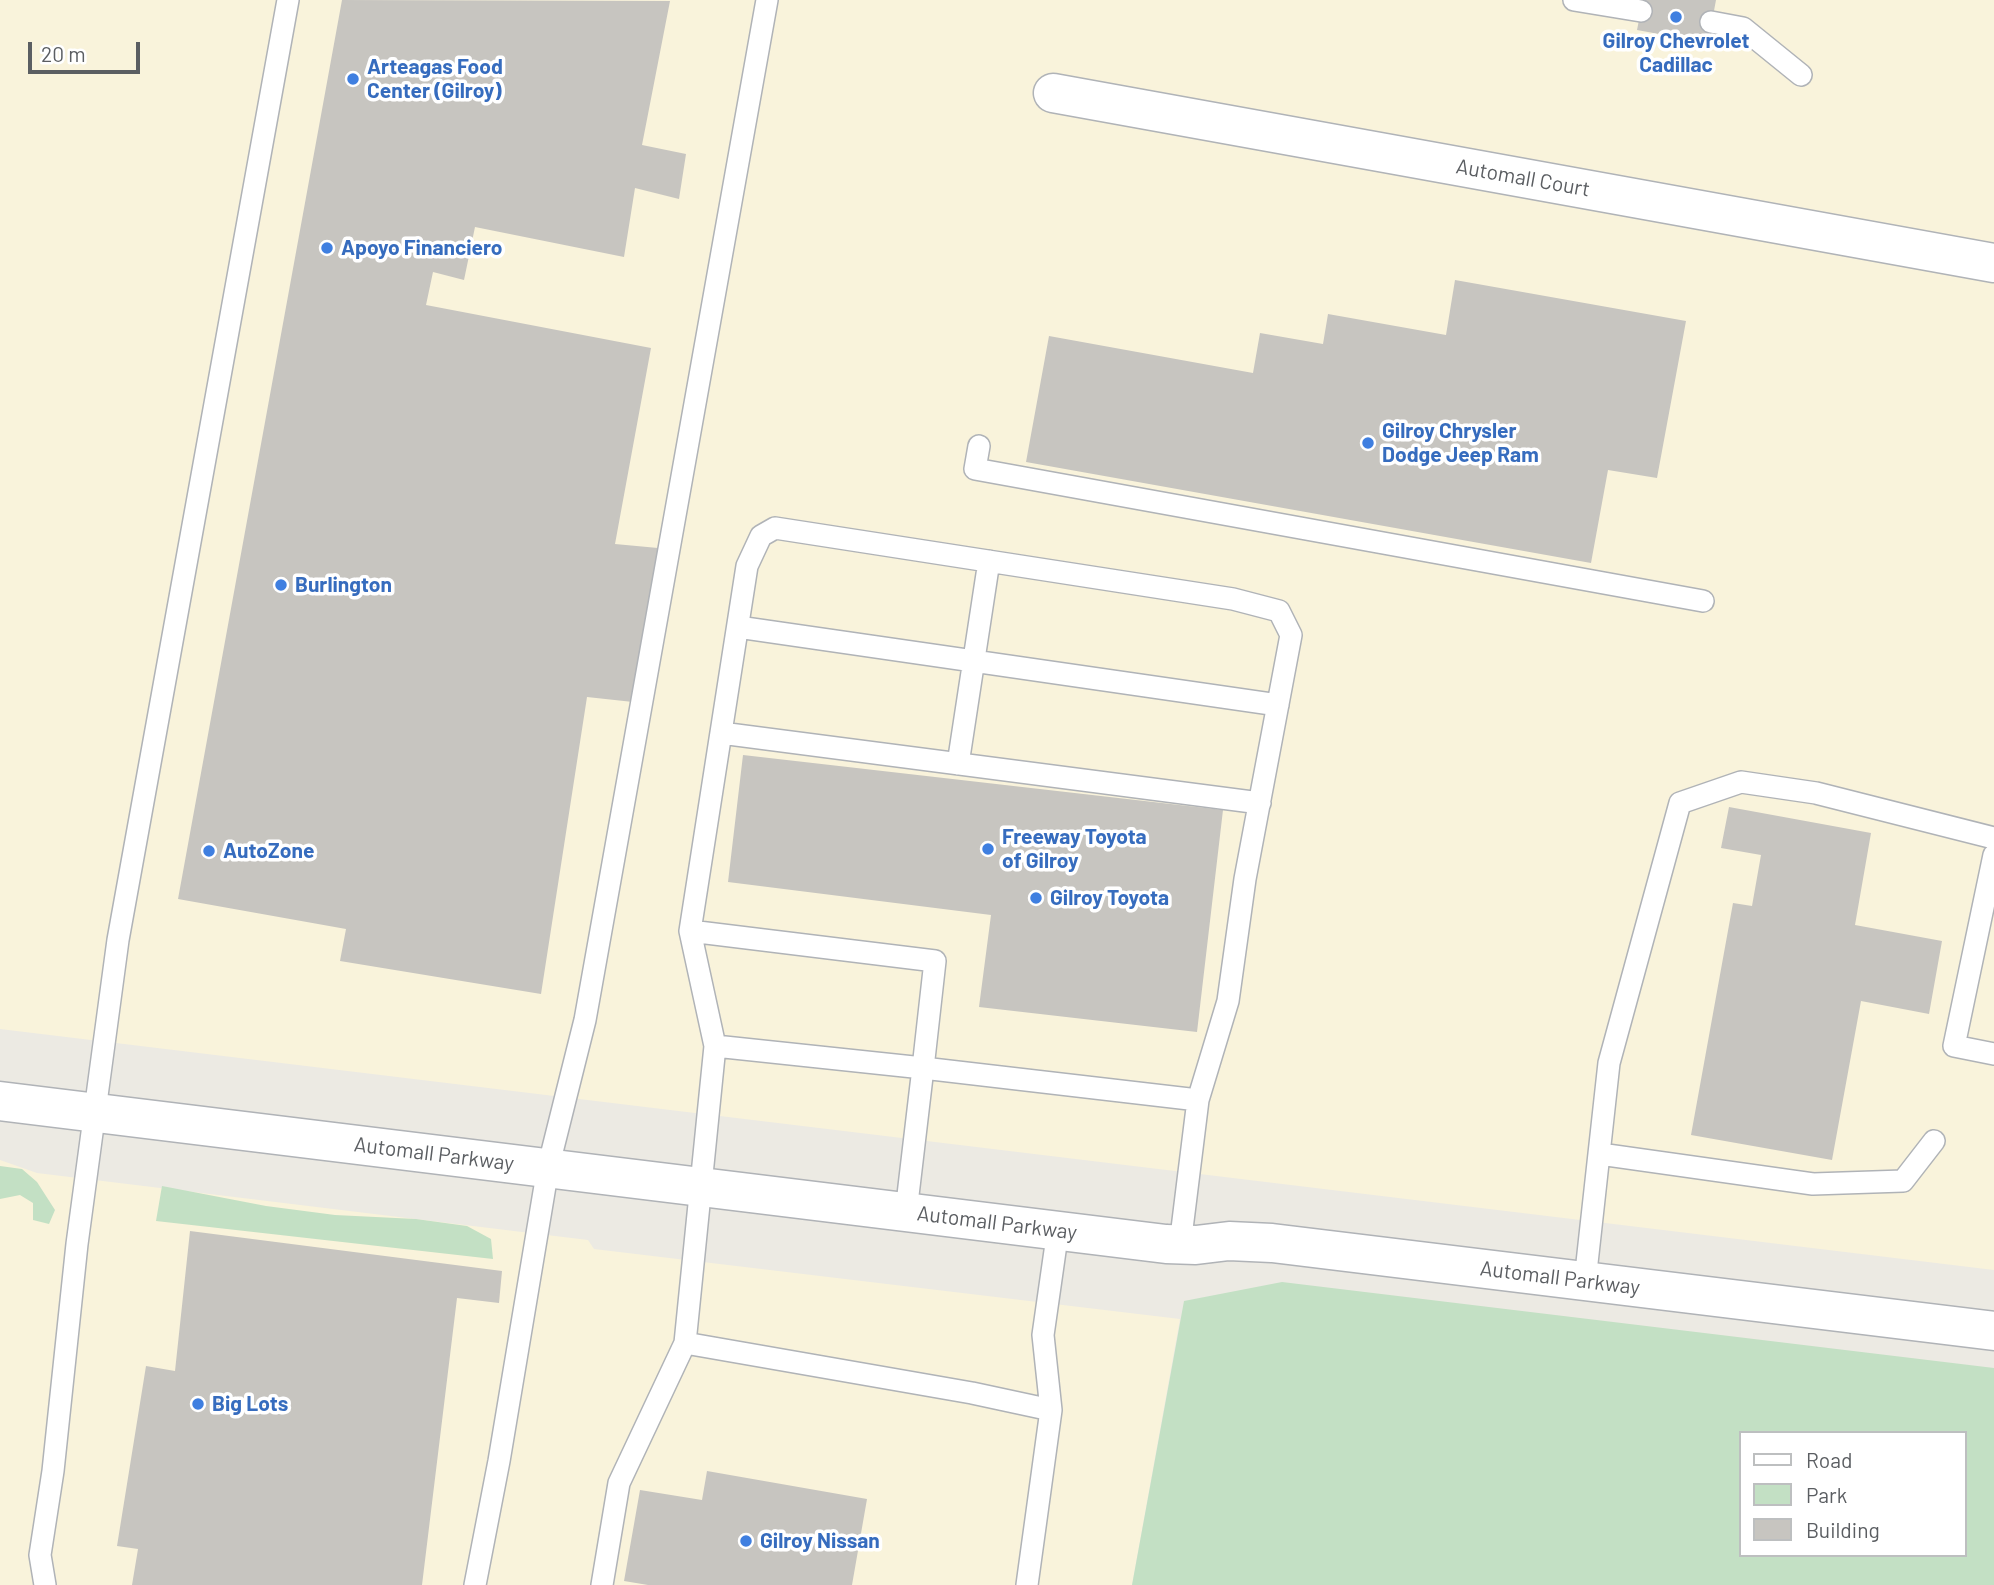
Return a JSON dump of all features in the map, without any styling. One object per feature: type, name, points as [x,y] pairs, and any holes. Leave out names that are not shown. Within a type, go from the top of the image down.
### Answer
[{"type":"street","name":"Automall Court","points":[[1053,93],[1994,263]]},
{"type":"street","name":"Automall Parkway","points":[[0,1101],[1180,1245],[1229,1241],[1272,1242],[1994,1331]]},
{"type":"lane","points":[[45,1585],[40,1555],[53,1471],[77,1244],[121,919],[288,0]]},
{"type":"lane","points":[[475,1585],[499,1461],[548,1168],[584,1020],[767,0]]},
{"type":"lane","points":[[1574,0],[1641,11]]},
{"type":"lane","points":[[1711,22],[1743,28],[1801,75]]},
{"type":"lane","points":[[979,446],[975,469],[1703,601]]},
{"type":"lane","points":[[602,1585],[619,1483],[685,1343],[715,1046],[690,931],[747,566],[761,536],[775,528],[1233,599],[1279,611],[1291,635],[1245,879],[1228,1001],[1198,1100],[1180,1245]]},
{"type":"lane","points":[[958,764],[989,561]]},
{"type":"lane","points":[[738,627],[1278,705]]},
{"type":"lane","points":[[721,733],[1260,803]]},
{"type":"lane","points":[[1585,1281],[1609,1063],[1680,803],[1741,782],[1816,793],[1994,838]]},
{"type":"lane","points":[[1994,855],[1954,1046],[1994,1054]]},
{"type":"lane","points":[[690,931],[935,961],[906,1212]]},
{"type":"lane","points":[[715,1046],[1198,1100]]},
{"type":"lane","points":[[1600,1154],[1813,1184],[1903,1181],[1934,1141]]},
{"type":"lane","points":[[1027,1585],[1051,1410],[1043,1335],[1058,1230]]},
{"type":"lane","points":[[685,1343],[959,1391],[1051,1410]]},
{"type":"shaded area","points":[[0,0],[1994,0],[1994,1270],[0,1029]]},
{"type":"shaded area","points":[[0,1160],[37,1173],[588,1240],[594,1249],[1180,1319],[1132,1585],[0,1585]]},
{"type":"green space","points":[[0,1166],[22,1169],[37,1182],[55,1210],[49,1224],[33,1220],[33,1203],[20,1195],[0,1199]]},
{"type":"green space","points":[[162,1186],[266,1206],[335,1215],[416,1219],[467,1226],[491,1239],[493,1259],[156,1221]]},
{"type":"green space","points":[[1282,1282],[1994,1368],[1994,1585],[1132,1585],[1184,1301]]},
{"type":"building","points":[[342,0],[670,1],[642,145],[686,154],[679,199],[635,188],[624,257],[475,227],[464,280],[433,272],[426,305],[651,348],[615,544],[658,548],[633,702],[587,697],[541,994],[340,961],[346,929],[178,899]]},
{"type":"building","name":"Gilroy Chevrolet Cadillac","points":[[1643,0],[1716,0],[1708,43],[1637,30]]},
{"type":"building","points":[[1455,280],[1686,321],[1657,478],[1608,470],[1591,563],[1026,462],[1049,336],[1253,373],[1260,333],[1323,344],[1328,314],[1446,335]]},
{"type":"building","name":"Gilroy Toyota","points":[[743,755],[1223,810],[1197,1032],[979,1007],[991,915],[728,882]]},
{"type":"building","points":[[1729,807],[1871,833],[1855,925],[1942,941],[1929,1014],[1861,1001],[1832,1160],[1691,1135],[1733,903],[1752,906],[1761,855],[1721,848]]},
{"type":"building","points":[[190,1231],[502,1271],[499,1303],[457,1298],[422,1585],[132,1585],[138,1549],[117,1546],[146,1366],[175,1371]]},
{"type":"building","name":"Gilroy Nissan","points":[[707,1471],[867,1499],[852,1585],[648,1585],[624,1581],[640,1490],[702,1500]]},
{"type":"place","name":"Gilroy Chevrolet Cadillac","points":[[1676,17]]},
{"type":"place","name":"Arteagas Food Center (Gilroy)","points":[[353,79]]},
{"type":"place","name":"Apoyo Financiero","points":[[327,248]]},
{"type":"place","name":"Gilroy Chrysler Dodge Jeep Ram","points":[[1368,443]]},
{"type":"place","name":"Burlington","points":[[281,585]]},
{"type":"place","name":"Freeway Toyota of Gilroy","points":[[988,849]]},
{"type":"place","name":"AutoZone","points":[[209,851]]},
{"type":"place","name":"Gilroy Toyota","points":[[1036,898]]},
{"type":"place","name":"Big Lots","points":[[198,1404]]},
{"type":"place","name":"Gilroy Nissan","points":[[746,1541]]}]
